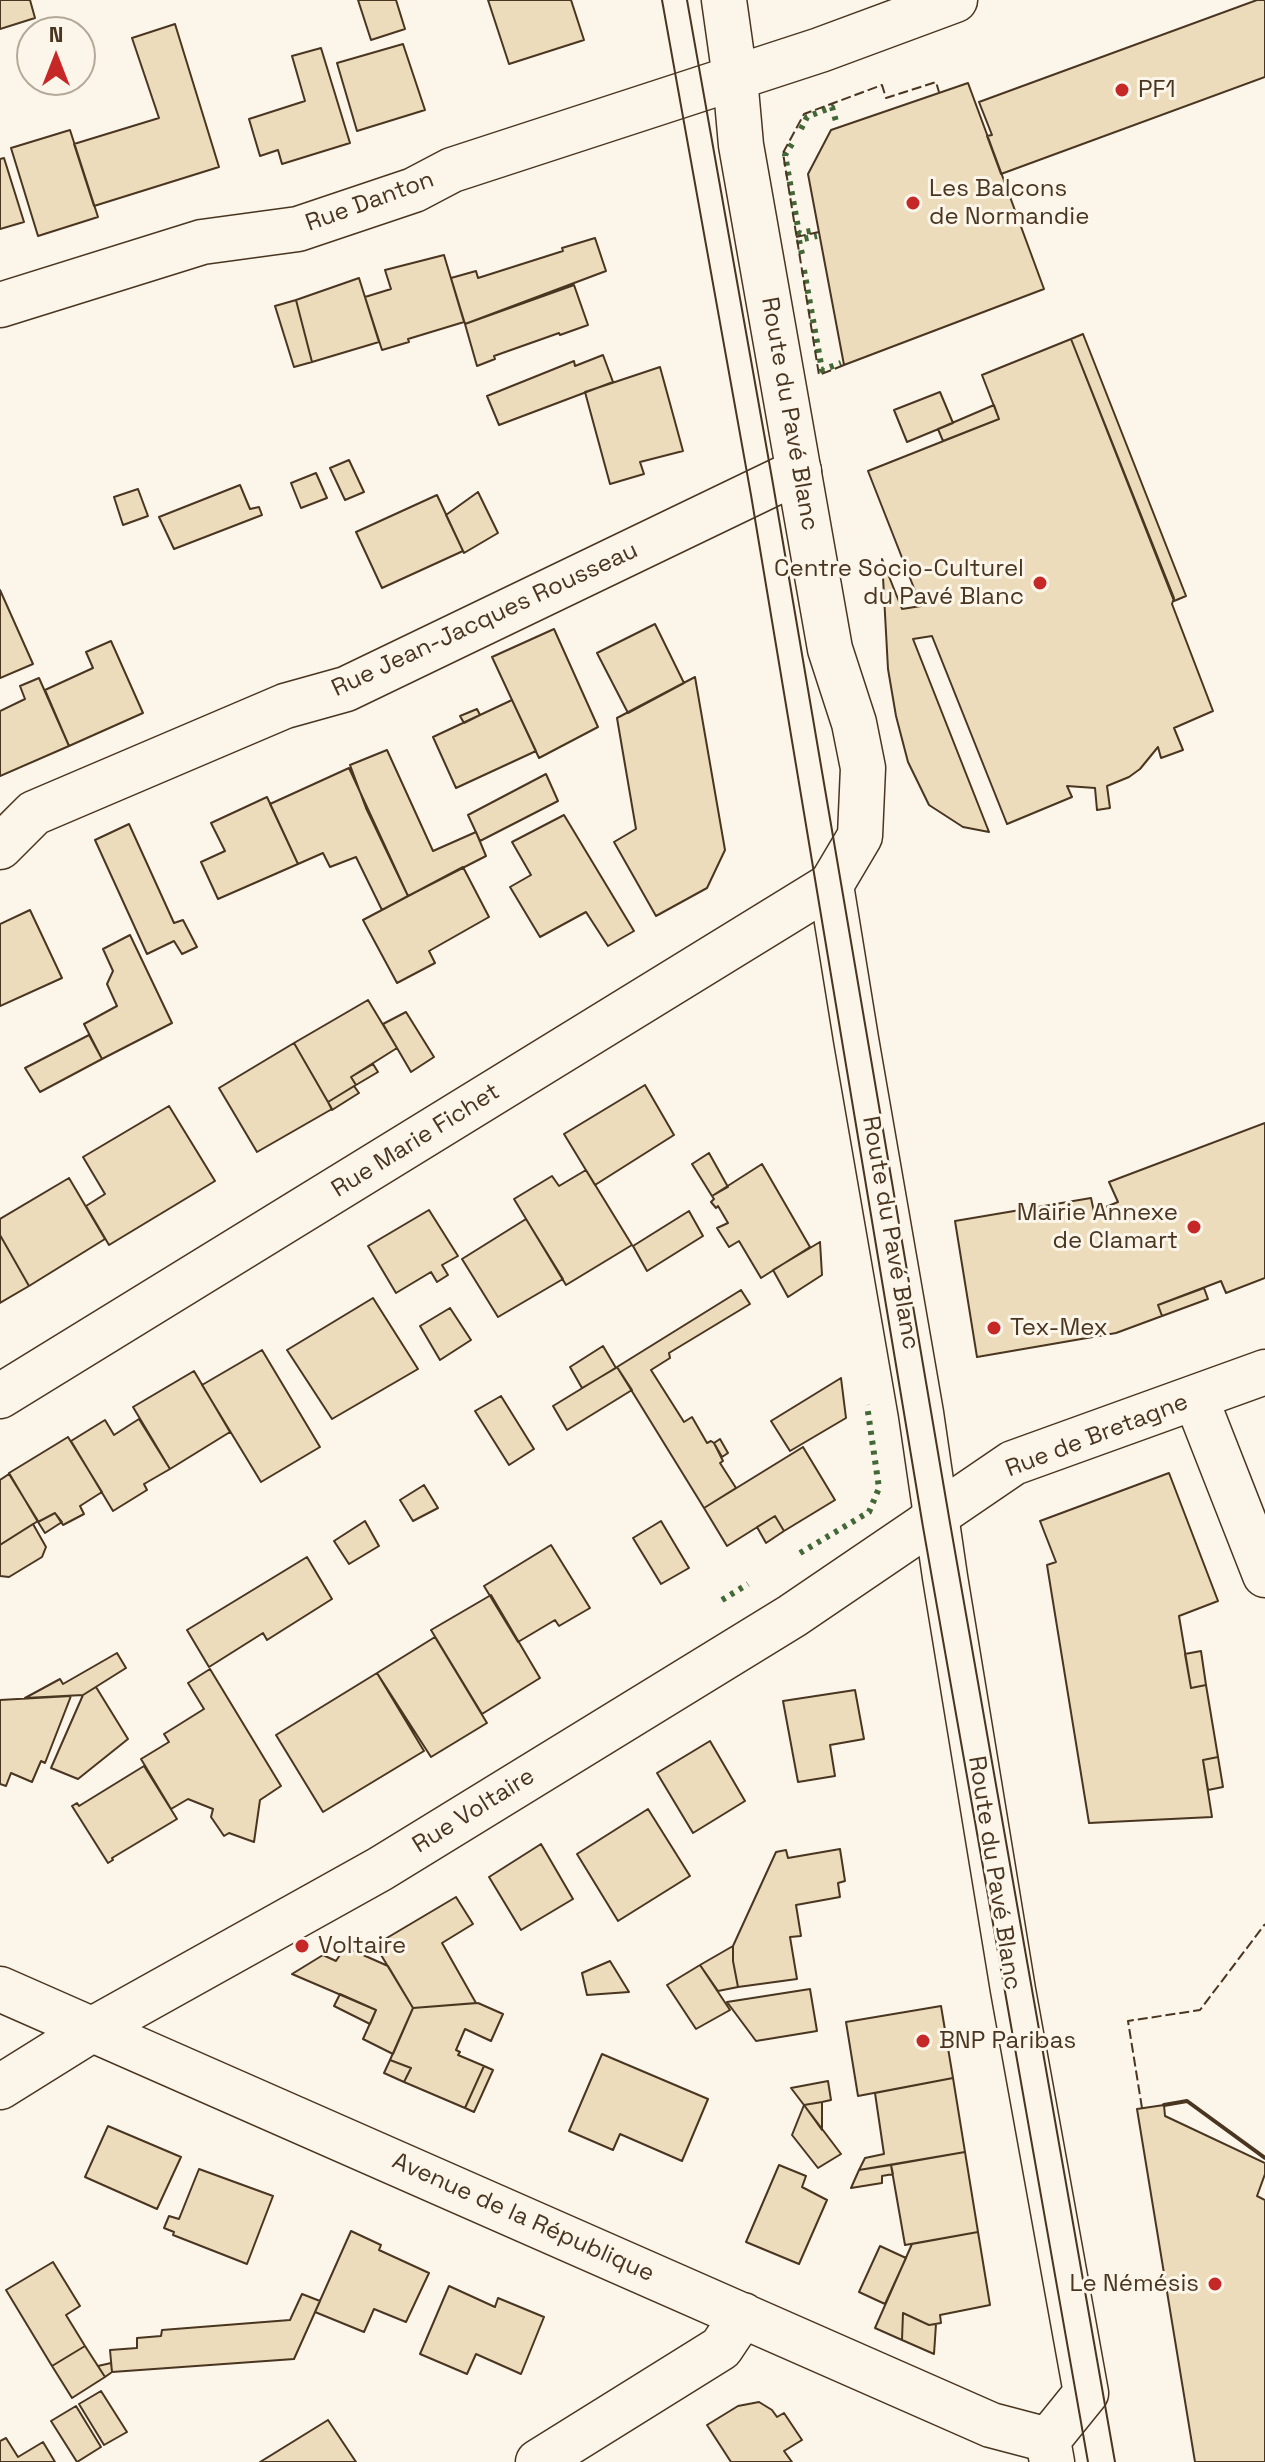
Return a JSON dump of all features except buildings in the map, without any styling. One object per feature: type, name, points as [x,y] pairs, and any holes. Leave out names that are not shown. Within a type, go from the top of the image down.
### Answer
[{"type":"street","name":"Route du Pavé Blanc","points":[[724,0],[741,145],[830,649],[854,723],[863,768],[860,836],[831,885],[938,1516],[945,1577],[1013,1990],[1086,2393],[1050,2451]]},
{"type":"street","name":"Rue Danton","points":[[0,305],[202,242],[298,229],[414,190],[452,170],[820,50],[955,0]]},
{"type":"street","name":"Rue Jean-Jacques Rousseau","points":[[0,847],[34,813],[285,706],[346,689],[799,471]]},
{"type":"street","name":"Rue Marie Fichet","points":[[0,1396],[831,885]]},
{"type":"street","name":"Rue de Bretagne","points":[[938,1516],[1013,1463],[1265,1372]]},
{"type":"street","points":[[1196,1399],[1265,1575]]},
{"type":"street","name":"Rue Voltaire","points":[[0,2087],[93,2029],[380,1869],[792,1616],[938,1516]]},
{"type":"street","name":"Avenue de la République","points":[[0,1989],[1050,2451]]},
{"type":"street","points":[[538,2462],[721,2348],[743,2315]]},
{"type":"tram line","points":[[662,0],[751,495],[923,1527],[1088,2462]]},
{"type":"tram line","points":[[687,0],[1115,2462]]},
{"type":"hedge","points":[[801,129],[807,117],[832,107],[837,125]]},
{"type":"hedge","points":[[792,144],[785,155],[799,233],[815,230]]},
{"type":"hedge","points":[[802,254],[799,240],[817,236]]},
{"type":"hedge","points":[[804,270],[822,370],[841,363]]},
{"type":"hedge","points":[[800,1553],[869,1512],[879,1488],[867,1405]]},
{"type":"hedge","points":[[722,1600],[748,1584]]},
{"type":"fence","points":[[844,365],[819,375],[783,153],[804,114],[882,85],[886,98],[936,82],[939,92]]},
{"type":"fence","points":[[796,237],[819,232]]},
{"type":"fence","points":[[1142,2108],[1128,2021],[1200,2010],[1265,1924]]},
{"type":"wall","points":[[1164,2105],[1187,2101],[1265,2158]]},
{"type":"place","name":"PF1","points":[[1122,90]]},
{"type":"place","name":"Les Balcons de Normandie","points":[[913,203]]},
{"type":"place","name":"Centre Socio-Culturel du Pavé Blanc","points":[[1040,583]]},
{"type":"place","name":"Mairie Annexe de Clamart","points":[[1194,1227]]},
{"type":"place","name":"Tex-Mex","points":[[994,1328]]},
{"type":"place","name":"Voltaire","points":[[302,1946]]},
{"type":"place","name":"BNP Paribas","points":[[923,2041]]},
{"type":"place","name":"Le Némésis","points":[[1215,2284]]}]
